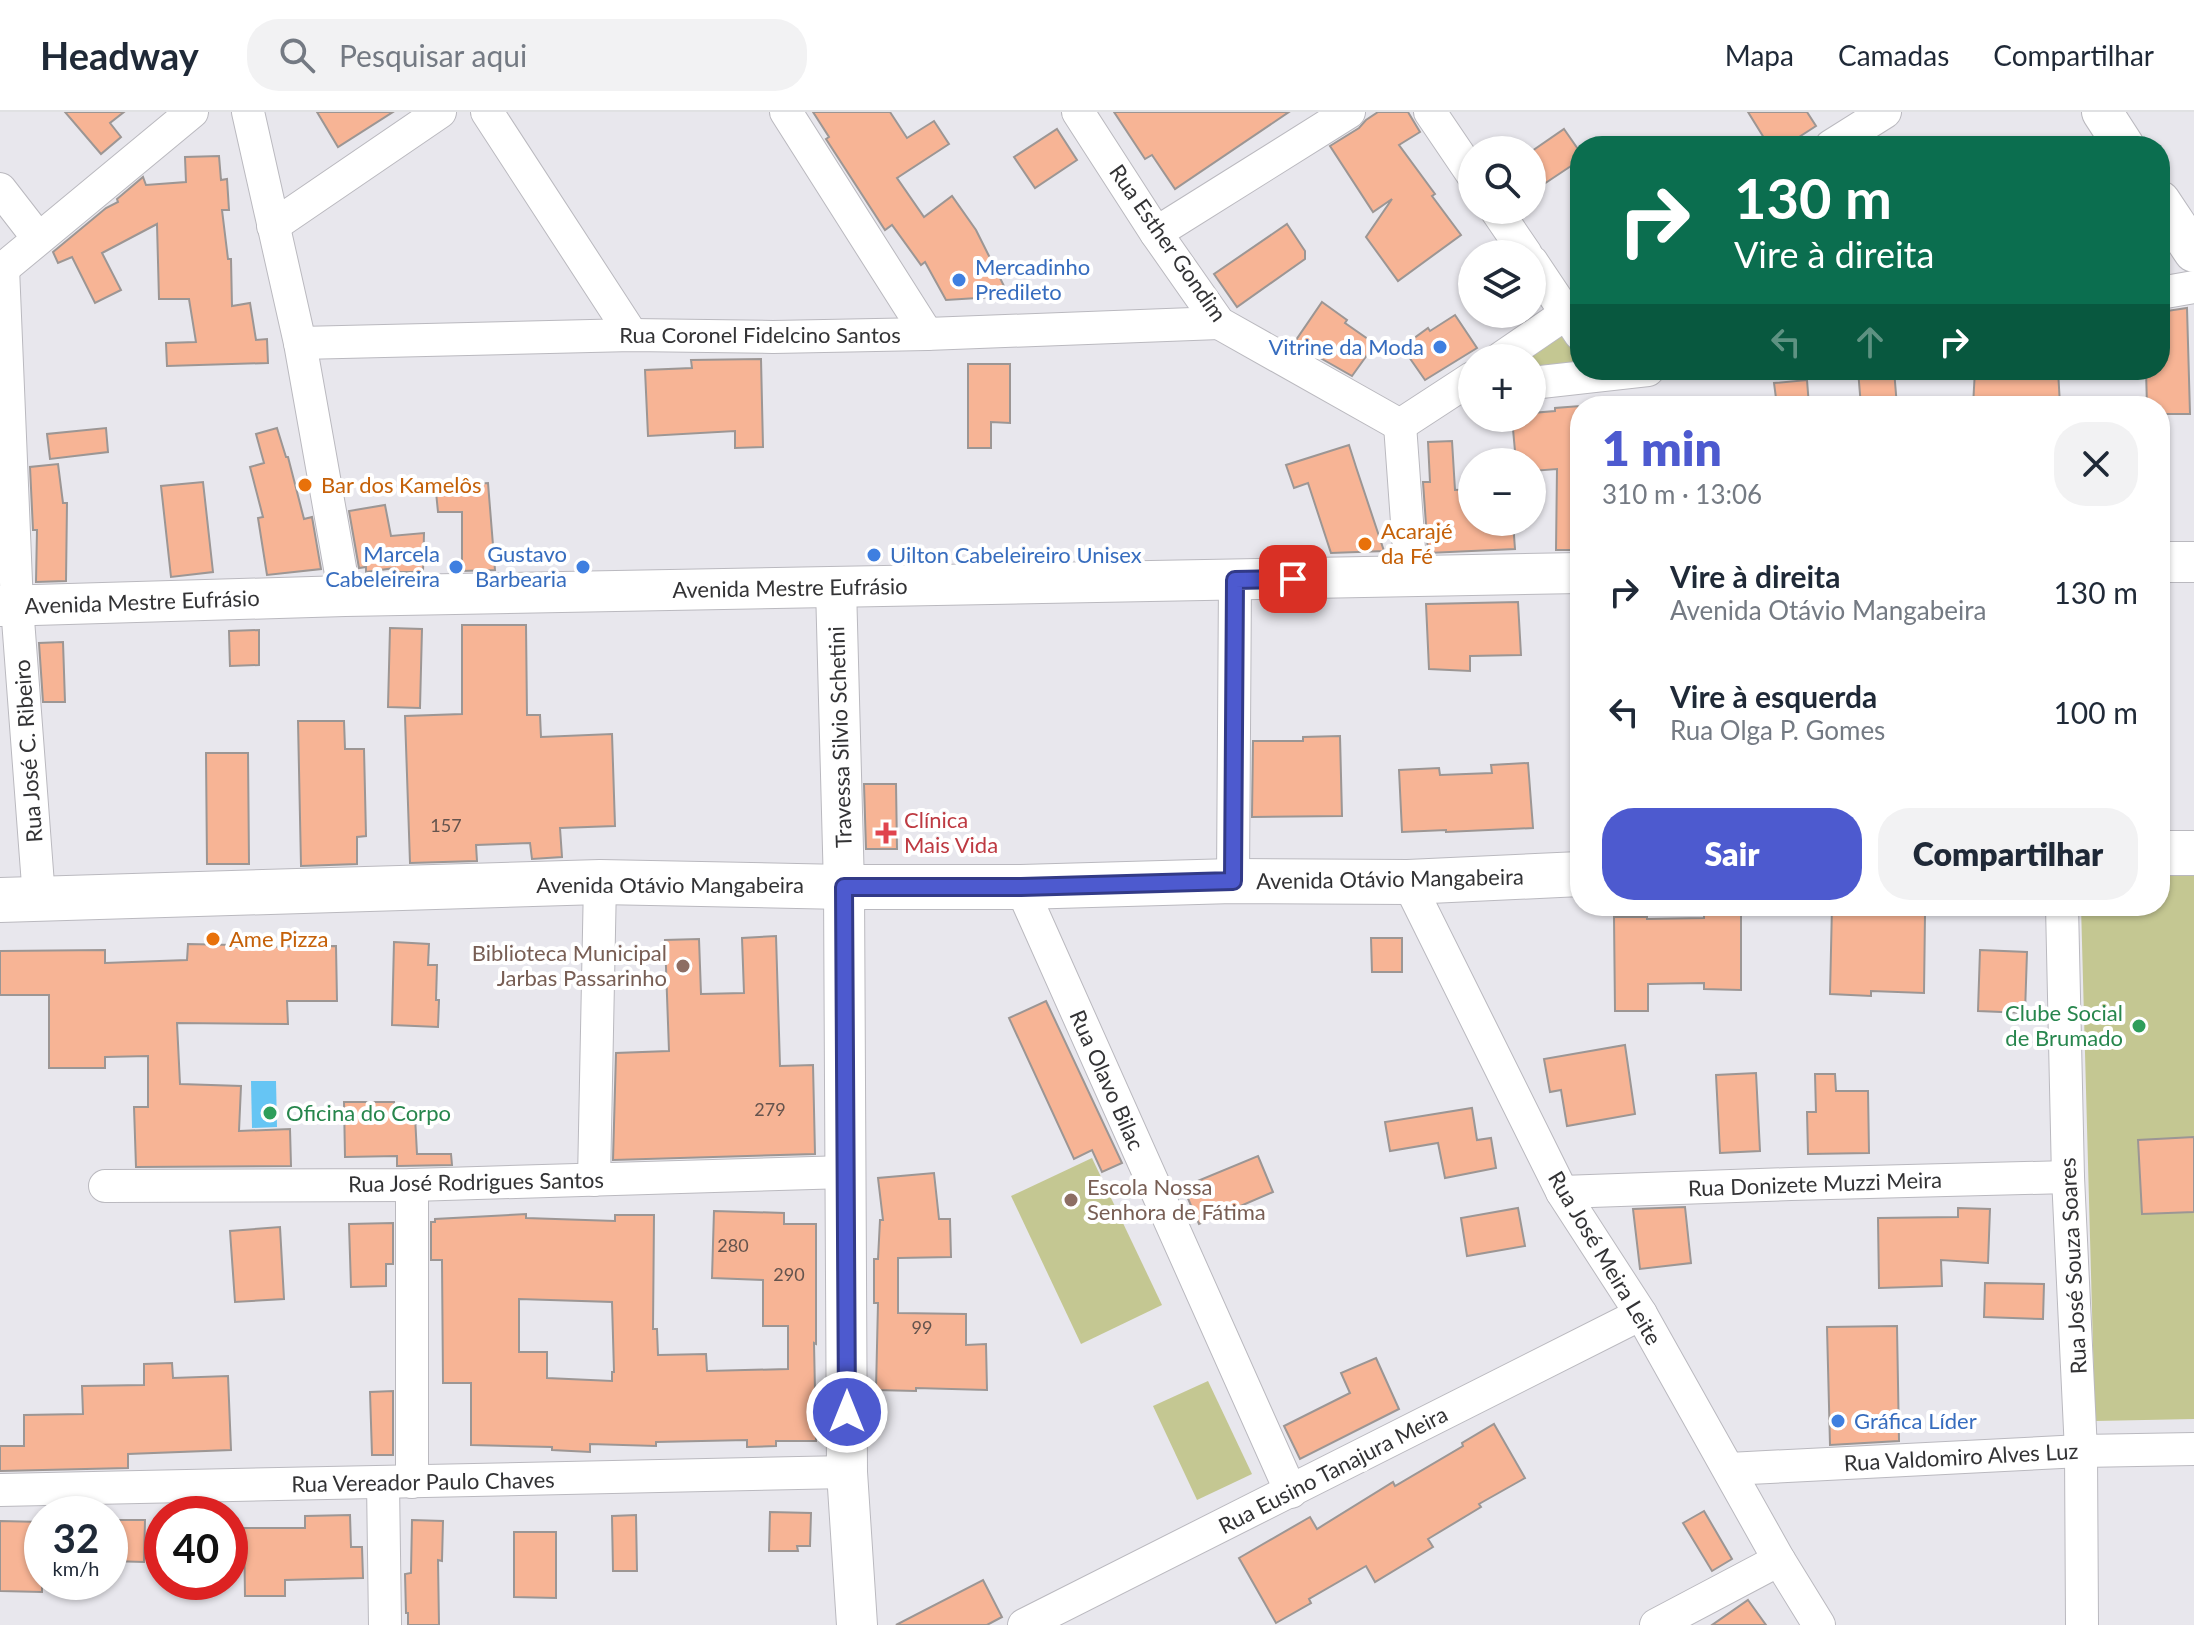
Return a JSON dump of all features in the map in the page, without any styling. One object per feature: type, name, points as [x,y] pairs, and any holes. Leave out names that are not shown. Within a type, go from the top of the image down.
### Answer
[{"type":"main road","points":[[2170,853],[2194,853]]},
{"type":"main road","name":"Avenida Otávio Mangabeira","points":[[20,899],[600,882],[1021,887],[1233,881],[1408,882],[1570,874]]},
{"type":"street","points":[[2,269],[192,112]]},
{"type":"street","points":[[248,112],[300,343],[345,596]]},
{"type":"street","points":[[273,226],[440,112]]},
{"type":"street","points":[[487,112],[632,335]]},
{"type":"street","points":[[786,112],[927,334]]},
{"type":"street","name":"Rua Esther Gondim","points":[[1078,112],[1219,323],[1400,425]]},
{"type":"street","points":[[1156,233],[1349,112]]},
{"type":"street","points":[[1430,112],[1458,153]]},
{"type":"street","points":[[1847,136],[1885,112]]},
{"type":"street","points":[[2102,112],[2118,136]]},
{"type":"street","points":[[0,189],[38,238]]},
{"type":"street","points":[[2170,216],[2194,252]]},
{"type":"street","name":"Rua José C. Ribeiro","points":[[2,269],[9,606],[20,899]]},
{"type":"street","points":[[1546,280],[1570,310]]},
{"type":"street","points":[[2170,291],[2194,287]]},
{"type":"street","points":[[1527,344],[1570,320]]},
{"type":"street","name":"Rua Coronel Fidelcino Santos","points":[[300,343],[632,335],[773,337],[927,334],[1219,323]]},
{"type":"street","points":[[1546,381],[1570,378]]},
{"type":"street","points":[[1411,577],[1400,425],[1458,390]]},
{"type":"street","points":[[2170,562],[2194,562]]},
{"type":"street","name":"Avenida Mestre Eufrásio","points":[[9,606],[345,596],[1570,573]]},
{"type":"street","points":[[1233,881],[1235,580]]},
{"type":"street","name":"Travessa Silvio Schetini","points":[[836,587],[844,887],[847,1472],[858,1623]]},
{"type":"street","points":[[594,1180],[600,882]]},
{"type":"street","name":"Rua José Meira Leite","points":[[1408,882],[1562,1192],[1641,1314],[1779,1560],[1819,1625]]},
{"type":"street","name":"Rua Olavo Bilac","points":[[1021,887],[1291,1492]]},
{"type":"street","name":"Rua José Souza Soares","points":[[2062,916],[2068,1177],[2081,1451],[2082,1625]]},
{"type":"street","name":"Rua José Rodrigues Santos","points":[[105,1186],[412,1185],[846,1172]]},
{"type":"street","name":"Rua Donizete Muzzi Meira","points":[[1562,1192],[2068,1177]]},
{"type":"street","points":[[385,1625],[397,1482],[412,1185]]},
{"type":"street","name":"Rua Eusino Tanajura Meira","points":[[1024,1625],[1641,1314]]},
{"type":"street","name":"Rua Valdomiro Alves Luz","points":[[1729,1469],[2081,1451],[2194,1449]]},
{"type":"street","name":"Rua Vereador Paulo Chaves","points":[[0,1490],[847,1472]]},
{"type":"street","points":[[1656,1625],[1779,1560]]},
{"type":"green space","points":[[1563,334],[1570,346],[1570,365],[1546,368],[1546,345]]},
{"type":"green space","name":"Clube Social de Brumado","points":[[2194,865],[2194,1419],[2095,1421],[2081,916],[2170,916],[2170,866]]},
{"type":"green space","points":[[1092,1158],[1162,1305],[1081,1344],[1011,1196]]},
{"type":"green space","points":[[1208,1381],[1252,1474],[1197,1500],[1153,1406]]},
{"type":"water","points":[[251,1081],[276,1081],[277,1127],[252,1128]]},
{"type":"building","points":[[65,112],[124,112],[110,123],[121,137],[101,154]]},
{"type":"building","points":[[317,112],[393,112],[338,147]]},
{"type":"building","points":[[813,112],[890,112],[907,138],[934,121],[949,144],[897,178],[924,217],[952,196],[976,230],[1009,296],[946,300],[925,262],[921,265],[892,225],[885,230],[826,139],[829,137]]},
{"type":"building","points":[[1114,112],[1289,112],[1175,189],[1152,155],[1145,159]]},
{"type":"building","points":[[1378,112],[1408,112],[1420,132],[1399,145],[1461,235],[1398,281],[1366,237],[1392,199],[1373,212],[1330,146]]},
{"type":"building","points":[[1748,112],[1807,112],[1816,126],[1800,136],[1763,136]]},
{"type":"building","points":[[1057,129],[1077,160],[1035,188],[1014,157]]},
{"type":"building","points":[[1564,129],[1570,138],[1570,167],[1546,183],[1546,141]]},
{"type":"building","points":[[219,156],[221,180],[227,179],[229,210],[222,210],[228,259],[231,259],[232,306],[250,303],[256,340],[267,339],[268,363],[167,366],[166,343],[196,342],[189,299],[159,299],[157,224],[102,253],[121,290],[95,303],[72,257],[58,263],[53,252],[106,208],[118,202],[117,199],[143,177],[146,185],[186,182],[185,157]]},
{"type":"building","points":[[1287,224],[1305,251],[1305,259],[1237,307],[1214,274]]},
{"type":"building","points":[[1322,302],[1375,344],[1352,376],[1294,343]]},
{"type":"building","points":[[2187,308],[2190,414],[2170,414],[2170,396],[2147,396],[2146,380],[2170,380],[2170,311]]},
{"type":"building","points":[[1455,315],[1458,328],[1464,328],[1474,344],[1458,344],[1458,360],[1425,380],[1402,347],[1428,328],[1430,331]]},
{"type":"building","points":[[761,359],[763,447],[735,448],[735,431],[648,436],[645,370],[692,368],[691,360]]},
{"type":"building","points":[[968,364],[1010,364],[1010,423],[991,422],[991,448],[968,448]]},
{"type":"building","points":[[1807,380],[1808,396],[1776,396],[1774,383]]},
{"type":"building","points":[[1859,380],[1895,380],[1896,396],[1860,396]]},
{"type":"building","points":[[1974,380],[2059,380],[2059,396],[1974,396]]},
{"type":"building","points":[[1570,407],[1570,550],[1556,550],[1557,469],[1546,470],[1546,448],[1515,448],[1513,432],[1546,432],[1546,412],[1555,411],[1555,408]]},
{"type":"building","points":[[106,428],[108,452],[50,459],[47,434]]},
{"type":"building","points":[[277,428],[304,519],[312,517],[321,569],[267,575],[258,518],[263,517],[250,467],[264,463],[256,434]]},
{"type":"building","points":[[1452,441],[1455,490],[1458,490],[1458,536],[1514,536],[1515,549],[1428,553],[1423,482],[1430,482],[1428,442]]},
{"type":"building","points":[[1349,445],[1384,551],[1331,553],[1308,483],[1294,488],[1286,465]]},
{"type":"building","points":[[58,464],[63,503],[67,503],[66,581],[36,582],[37,530],[33,530],[30,467]]},
{"type":"building","points":[[203,482],[213,572],[171,577],[161,486]]},
{"type":"building","points":[[488,483],[495,570],[462,571],[462,512],[438,512],[436,492],[462,490],[461,485]]},
{"type":"building","points":[[385,505],[391,536],[424,533],[423,572],[395,572],[395,568],[366,572],[366,567],[359,568],[349,511]]},
{"type":"building","points":[[1518,602],[1521,655],[1470,656],[1470,671],[1429,669],[1426,604]]},
{"type":"building","points":[[462,625],[526,625],[527,715],[540,715],[541,737],[612,734],[615,826],[560,828],[562,857],[532,859],[530,843],[476,845],[477,861],[410,863],[405,716],[462,714]]},
{"type":"building","points":[[390,628],[422,629],[420,708],[388,707]]},
{"type":"building","points":[[259,630],[259,665],[230,666],[229,631]]},
{"type":"building","points":[[63,642],[65,702],[43,702],[39,643]]},
{"type":"building","points":[[298,721],[344,721],[345,749],[364,749],[366,836],[357,837],[357,864],[301,866]]},
{"type":"building","points":[[1340,736],[1342,816],[1252,817],[1253,741],[1303,741],[1303,737]]},
{"type":"building","points":[[206,753],[248,753],[249,864],[207,864]]},
{"type":"building","points":[[1528,763],[1533,828],[1402,832],[1399,770],[1439,768],[1440,775],[1492,773],[1491,765]]},
{"type":"building","points":[[864,784],[896,784],[897,849],[866,849]]},
{"type":"building","points":[[1741,916],[1741,990],[1704,989],[1704,983],[1648,984],[1648,1011],[1615,1011],[1614,917]]},
{"type":"building","points":[[1832,916],[1925,916],[1924,993],[1871,991],[1871,996],[1830,994]]},
{"type":"building","points":[[776,936],[780,1066],[813,1065],[815,1154],[613,1160],[616,1053],[669,1051],[665,940],[699,939],[701,994],[744,993],[742,938]]},
{"type":"building","points":[[1371,938],[1402,938],[1402,972],[1372,972]]},
{"type":"building","points":[[394,942],[429,944],[428,965],[437,965],[438,1027],[392,1025]]},
{"type":"building","points":[[188,944],[336,946],[337,1001],[287,1001],[288,1024],[177,1023],[180,1084],[241,1086],[239,1131],[290,1129],[291,1166],[136,1167],[134,1107],[148,1107],[148,1056],[105,1057],[105,1068],[49,1068],[49,995],[0,995],[0,951],[105,950],[105,963],[187,960]]},
{"type":"building","points":[[1980,950],[2027,952],[2025,1013],[1978,1011]]},
{"type":"building","points":[[1046,1001],[1122,1163],[1102,1172],[1092,1150],[1074,1159],[1009,1018]]},
{"type":"building","points":[[1625,1045],[1635,1114],[1567,1126],[1561,1090],[1550,1092],[1544,1059]]},
{"type":"building","points":[[1756,1073],[1760,1151],[1720,1153],[1716,1075]]},
{"type":"building","points":[[1815,1074],[1835,1074],[1836,1091],[1868,1091],[1869,1153],[1808,1154],[1807,1112],[1816,1112]]},
{"type":"building","points":[[344,1102],[394,1102],[395,1116],[415,1116],[417,1154],[451,1154],[452,1165],[397,1166],[397,1156],[345,1157]]},
{"type":"building","points":[[1472,1108],[1477,1140],[1491,1138],[1496,1168],[1445,1178],[1438,1143],[1390,1151],[1385,1122]]},
{"type":"building","points":[[2194,1137],[2194,1212],[2142,1214],[2138,1140]]},
{"type":"building","points":[[1258,1156],[1273,1192],[1199,1224],[1183,1187]]},
{"type":"building","points":[[934,1173],[939,1219],[950,1219],[951,1257],[898,1258],[898,1313],[966,1314],[966,1345],[986,1344],[987,1390],[876,1390],[878,1303],[874,1303],[874,1259],[878,1259],[880,1220],[883,1220],[878,1178]]},
{"type":"building","points":[[1685,1207],[1691,1263],[1640,1269],[1633,1209]]},
{"type":"building","points":[[1518,1208],[1525,1246],[1467,1256],[1461,1218]]},
{"type":"building","points":[[1958,1208],[1990,1209],[1988,1263],[1941,1260],[1942,1286],[1879,1288],[1878,1218],[1958,1217]]},
{"type":"building","points":[[714,1211],[784,1213],[784,1224],[816,1224],[816,1441],[776,1441],[776,1446],[747,1447],[747,1440],[656,1442],[656,1446],[590,1444],[590,1452],[552,1450],[552,1447],[471,1445],[471,1383],[443,1383],[442,1260],[431,1260],[431,1222],[435,1219],[526,1214],[526,1218],[615,1221],[615,1215],[654,1215],[653,1329],[657,1329],[658,1355],[706,1354],[707,1371],[788,1369],[788,1326],[763,1326],[763,1280],[712,1278]],"holes":[[[519,1299],[612,1302],[612,1381],[547,1378],[547,1352],[519,1352]]]},
{"type":"building","points":[[393,1223],[393,1264],[386,1264],[386,1286],[351,1287],[349,1224]]},
{"type":"building","points":[[280,1227],[284,1299],[235,1302],[230,1231]]},
{"type":"building","points":[[1985,1283],[2044,1284],[2043,1319],[1984,1317]]},
{"type":"building","points":[[1897,1326],[1899,1441],[1830,1445],[1827,1327]]},
{"type":"building","points":[[1376,1358],[1399,1409],[1300,1459],[1284,1426],[1350,1393],[1341,1373]]},
{"type":"building","points":[[172,1363],[173,1378],[228,1376],[231,1450],[128,1454],[128,1468],[0,1471],[0,1446],[24,1446],[24,1415],[83,1414],[82,1386],[144,1385],[144,1364]]},
{"type":"building","points":[[393,1391],[393,1455],[372,1455],[370,1392]]},
{"type":"building","points":[[1494,1424],[1525,1478],[1479,1504],[1481,1507],[1428,1539],[1433,1547],[1375,1582],[1366,1566],[1309,1599],[1311,1603],[1276,1623],[1239,1558],[1310,1517],[1317,1529],[1393,1482],[1395,1486],[1463,1446],[1462,1443]]},
{"type":"building","points":[[1704,1511],[1732,1559],[1712,1571],[1683,1523]]},
{"type":"building","points":[[770,1512],[811,1513],[810,1546],[797,1546],[798,1551],[769,1551]]},
{"type":"building","points":[[350,1515],[351,1547],[362,1547],[363,1578],[285,1580],[285,1596],[248,1596],[248,1528],[305,1528],[305,1516]]},
{"type":"building","points":[[636,1515],[637,1571],[613,1571],[612,1516]]},
{"type":"building","points":[[128,1520],[144,1520],[144,1562],[128,1562]]},
{"type":"building","points":[[412,1520],[443,1521],[442,1561],[438,1560],[439,1625],[408,1625],[405,1574],[411,1573]]},
{"type":"building","points":[[0,1521],[24,1522],[24,1592],[0,1591]]},
{"type":"building","points":[[514,1532],[556,1532],[556,1598],[514,1597]]},
{"type":"building","points":[[983,1580],[1002,1617],[987,1625],[896,1625]]},
{"type":"building","points":[[1748,1600],[1766,1625],[1712,1625]]},
{"type":"place","name":"Mercadinho Predileto","points":[[959,280]]},
{"type":"place","name":"Vitrine da Moda","points":[[1440,347]]},
{"type":"place","name":"Bar dos Kamelôs","points":[[305,485]]},
{"type":"place","name":"Acarajé da Fé","points":[[1365,544]]},
{"type":"place","name":"Uilton Cabeleireiro Unisex","points":[[874,555]]},
{"type":"place","name":"Marcela Cabeleireira","points":[[456,567]]},
{"type":"place","name":"Gustavo Barbearia","points":[[583,567]]},
{"type":"place","name":"Clínica Mais Vida","points":[[886,833]]},
{"type":"place","name":"Ame Pizza","points":[[213,939]]},
{"type":"place","name":"Biblioteca Municipal Jarbas Passarinho","points":[[683,966]]},
{"type":"place","name":"Clube Social de Brumado","points":[[2139,1026]]},
{"type":"place","name":"Oficina do Corpo","points":[[270,1113]]},
{"type":"place","name":"Escola Nossa Senhora de Fátima","points":[[1071,1200]]},
{"type":"place","name":"Gráfica Líder","points":[[1838,1421]]},
{"type":"route","points":[[847,1412],[844,887],[1021,887],[1233,881],[1235,580],[1293,579]]}]
